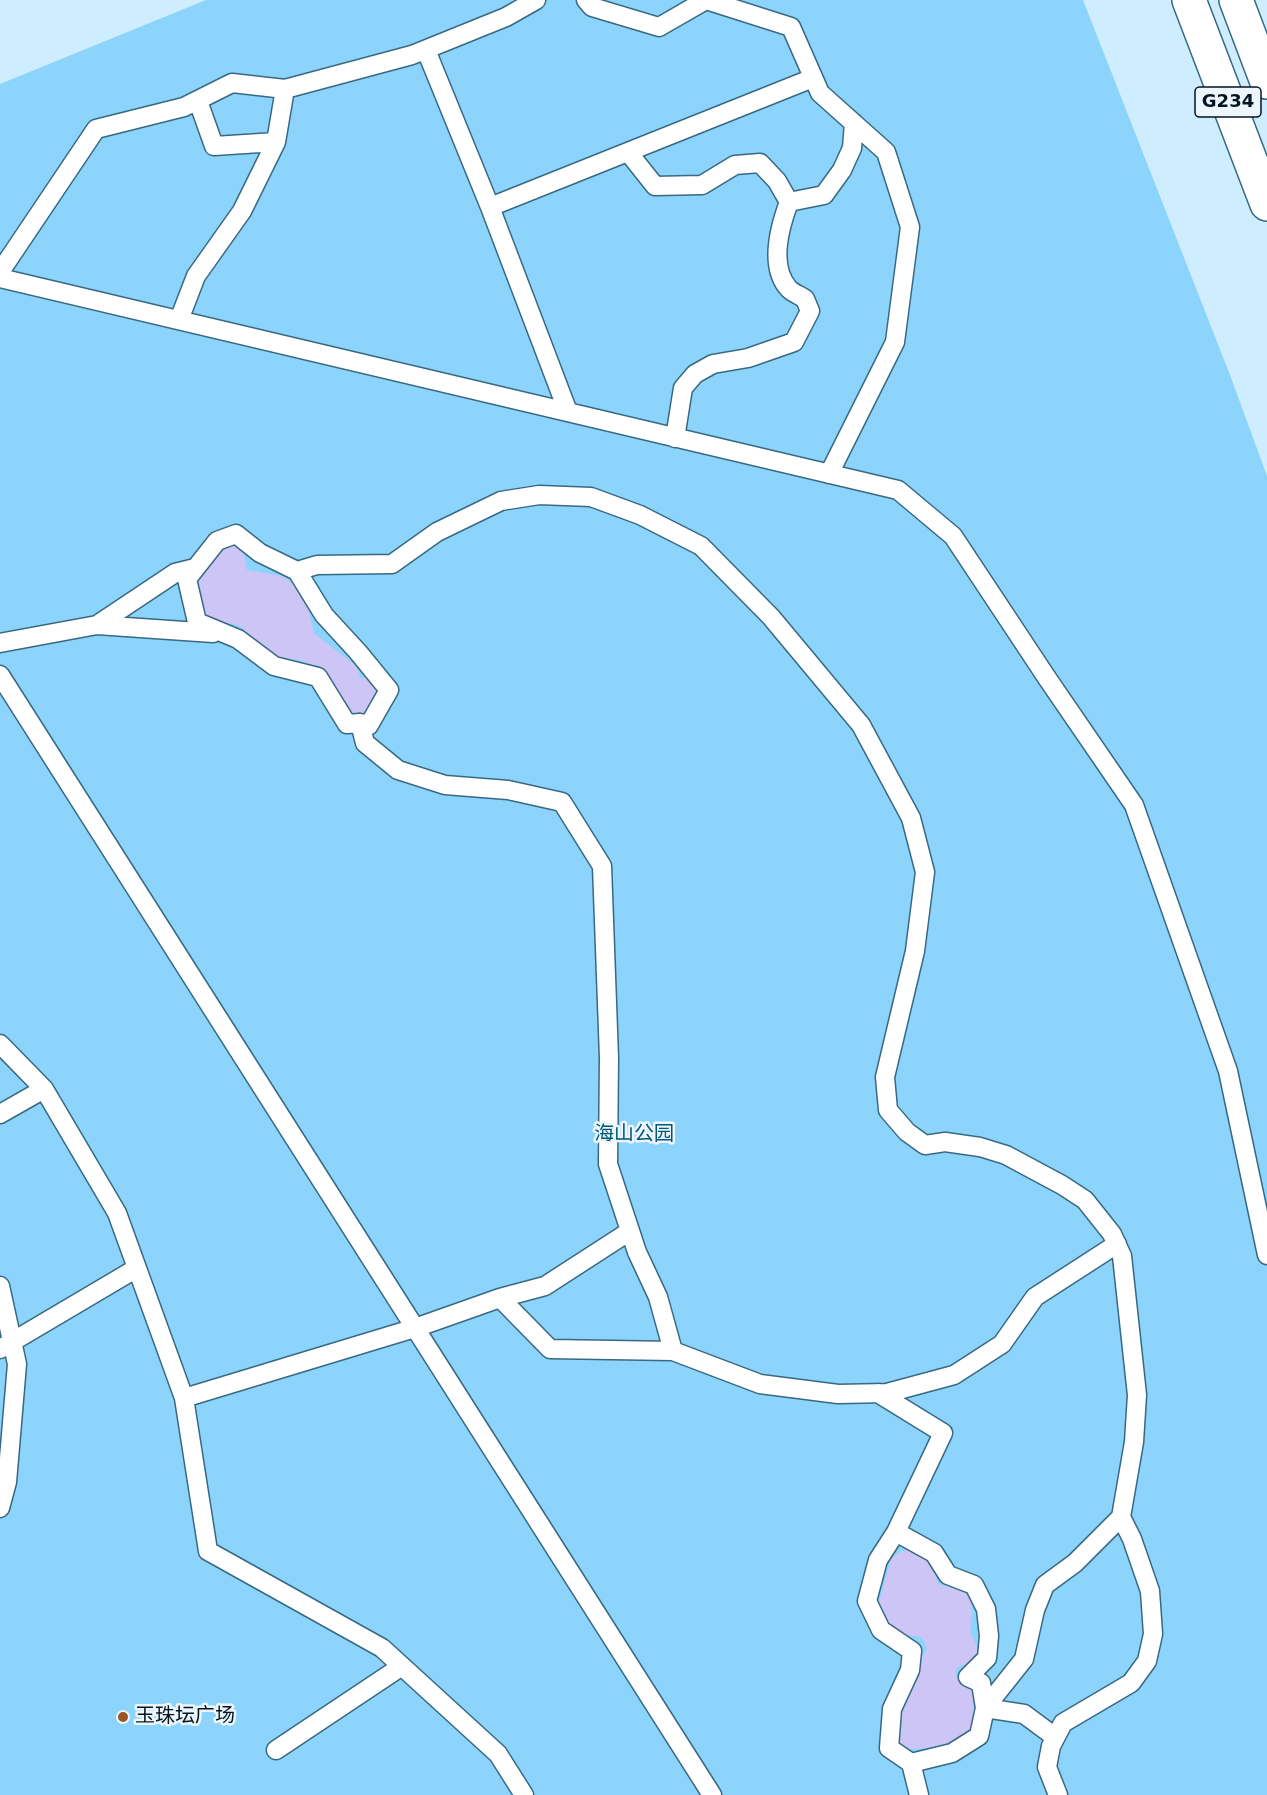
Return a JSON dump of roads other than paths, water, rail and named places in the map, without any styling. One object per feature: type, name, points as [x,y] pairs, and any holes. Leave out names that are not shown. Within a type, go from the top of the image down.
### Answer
[{"type":"highway","name":"G234","points":[[1190,0],[1267,204]]},
{"type":"highway","name":"G234","points":[[1236,0],[1267,82]]},
{"type":"lane","points":[[0,272],[96,129],[184,107],[232,83],[285,89],[412,55],[506,17],[536,0]]},
{"type":"lane","points":[[586,0],[592,6],[659,27],[706,0],[791,27],[820,93],[886,152],[910,227],[894,342],[829,474]]},
{"type":"lane","points":[[426,50],[490,207],[568,412]]},
{"type":"lane","points":[[490,207],[813,78]]},
{"type":"lane","points":[[179,320],[196,276],[242,211],[276,142],[285,89]]},
{"type":"lane","points":[[198,101],[214,146],[276,142]]},
{"type":"lane","points":[[789,202],[824,195],[842,170],[852,148],[854,123]]},
{"type":"lane","points":[[628,152],[655,186],[702,185],[735,165],[760,163],[777,181],[789,202],[777,240],[780,270],[789,289],[806,299],[810,312],[794,342],[748,358],[713,364],[695,374],[683,388],[675,438]]},
{"type":"lane","points":[[0,278],[898,490],[953,536],[1134,805],[1228,1071],[1267,1255]]},
{"type":"lane","points":[[297,570],[317,565],[392,564],[437,532],[501,501],[539,495],[591,497],[640,515],[700,546],[771,617],[861,724],[911,818],[925,872],[915,951],[885,1077],[888,1110],[907,1132],[925,1145],[945,1142],[989,1149],[1006,1155],[1062,1185],[1085,1200],[1112,1234],[1122,1256],[1137,1395],[1134,1442],[1121,1517],[1075,1563],[1046,1585],[1035,1610],[1024,1659],[985,1708]]},
{"type":"lane","points":[[236,534],[260,554],[297,570],[324,615],[358,652],[388,690],[369,726],[360,723],[347,724],[318,677],[274,666],[238,639],[197,622],[187,579],[217,541],[236,534]]},
{"type":"lane","points":[[96,625],[174,573],[195,568]]},
{"type":"lane","points":[[0,643],[96,625],[223,633]]},
{"type":"lane","points":[[0,675],[712,1795]]},
{"type":"lane","points":[[360,723],[365,743],[398,770],[445,784],[508,790],[562,802],[602,866],[609,1058],[608,1164],[636,1252],[658,1297],[673,1351]]},
{"type":"lane","points":[[0,1044],[45,1089],[117,1213],[184,1398],[208,1551],[382,1648],[498,1754],[524,1795]]},
{"type":"lane","points":[[0,1114],[45,1089]]},
{"type":"lane","points":[[184,1398],[415,1328],[500,1298],[545,1286],[630,1231]]},
{"type":"lane","points":[[500,1298],[550,1349],[673,1351],[760,1384],[838,1394],[887,1393],[954,1375],[1002,1344],[1035,1297],[1117,1244]]},
{"type":"lane","points":[[6,1346],[137,1268]]},
{"type":"lane","points":[[0,1286],[6,1346],[17,1364],[7,1482],[0,1508]]},
{"type":"lane","points":[[878,1393],[942,1433],[896,1532],[878,1560],[867,1600],[881,1630],[912,1651],[910,1670],[892,1709],[889,1748],[911,1763],[919,1795]]},
{"type":"lane","points":[[1058,1795],[1047,1767],[1051,1746],[1063,1723],[1131,1683],[1147,1661],[1153,1634],[1150,1591],[1132,1539],[1121,1517]]},
{"type":"lane","points":[[896,1532],[934,1553],[948,1575],[974,1586],[986,1609],[989,1636],[987,1658],[968,1677],[981,1683],[985,1708],[979,1736],[952,1752],[911,1763]]},
{"type":"lane","points":[[276,1750],[402,1666]]},
{"type":"lane","points":[[985,1708],[1024,1714],[1055,1737]]},
{"type":"place","name":"玉珠坛广场","points":[[123,1717]]},
{"type":"park label","name":"海山公园","points":[[634,1135]]}]
